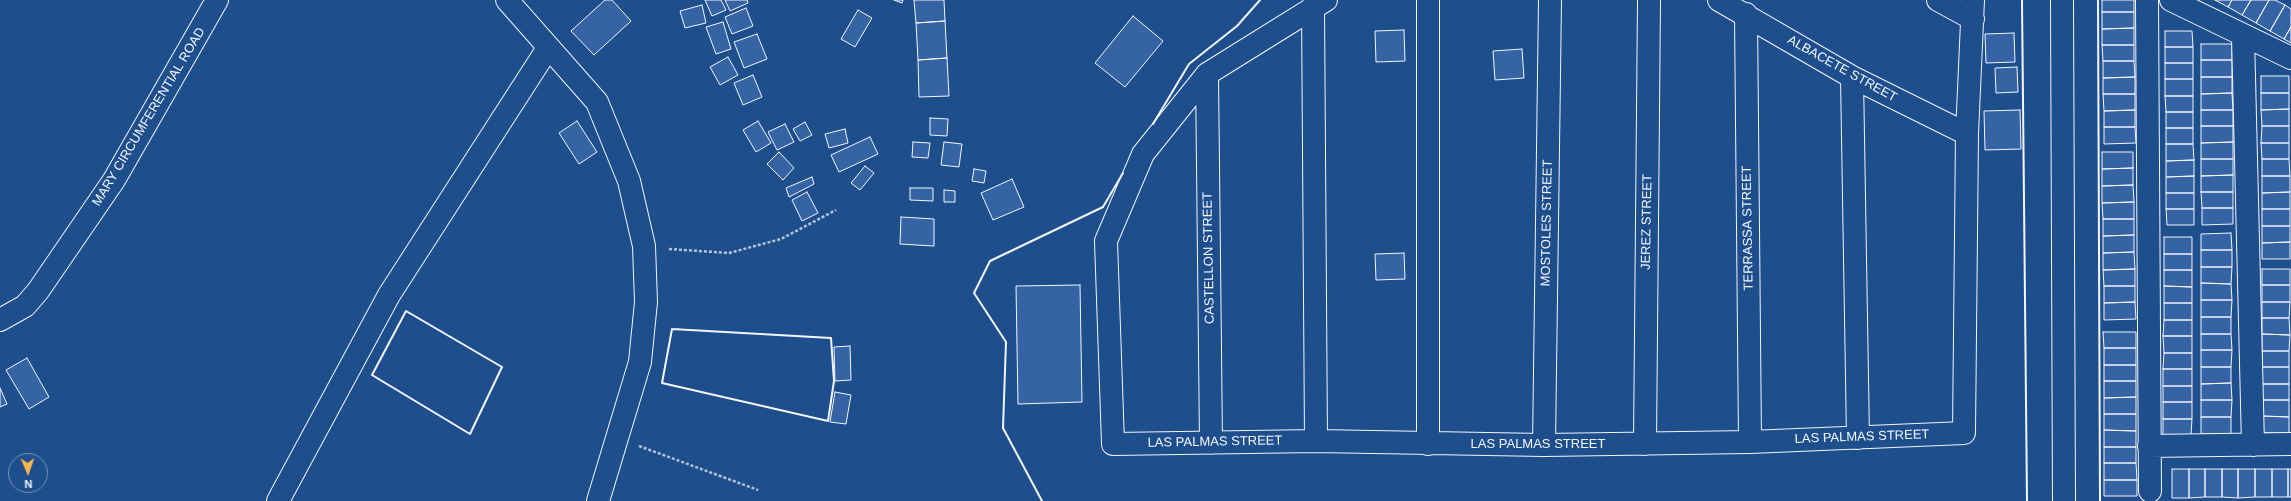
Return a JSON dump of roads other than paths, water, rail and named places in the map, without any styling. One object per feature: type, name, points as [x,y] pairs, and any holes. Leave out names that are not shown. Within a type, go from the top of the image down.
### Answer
[{"type":"street","name":"MARY CIRCUMFERENTIAL ROAD","points":[[0,320],[25,306],[38,291],[109,187],[217,0]]},
{"type":"street","points":[[507,0],[597,102],[629,181],[644,246],[646,302],[640,362],[598,501]]},
{"type":"street","points":[[1428,0],[1428,444]]},
{"type":"street","name":"MOSTOLES STREET","points":[[1544,445],[1550,0]]},
{"type":"street","name":"JEREZ STREET","points":[[1644,444],[1649,0]]},
{"type":"street","name":"ALBACETE STREET","points":[[1719,0],[1746,14],[1852,77],[1967,134]]},
{"type":"street","points":[[1938,0],[1973,10],[1967,134]]},
{"type":"street","points":[[2062,0],[2064,501]]},
{"type":"street","points":[[2148,0],[2150,491]]},
{"type":"street","points":[[2171,0],[2291,58]]},
{"type":"street","points":[[1207,74],[1319,3]]},
{"type":"street","points":[[1316,441],[1319,3]]},
{"type":"street","name":"TERRASSA STREET","points":[[1746,14],[1750,442]]},
{"type":"street","points":[[2243,36],[2253,444]]},
{"type":"street","points":[[278,501],[389,295],[548,48]]},
{"type":"street","name":"LAS PALMAS STREET","points":[[1207,74],[1143,154],[1106,241],[1113,444],[1316,441],[1428,444],[1644,444],[1750,442],[1964,433],[1967,134]]},
{"type":"street","name":"CASTELLON STREET","points":[[1207,74],[1211,442]]},
{"type":"street","points":[[1852,77],[1858,438]]},
{"type":"street","points":[[2149,446],[2291,444]]}]
